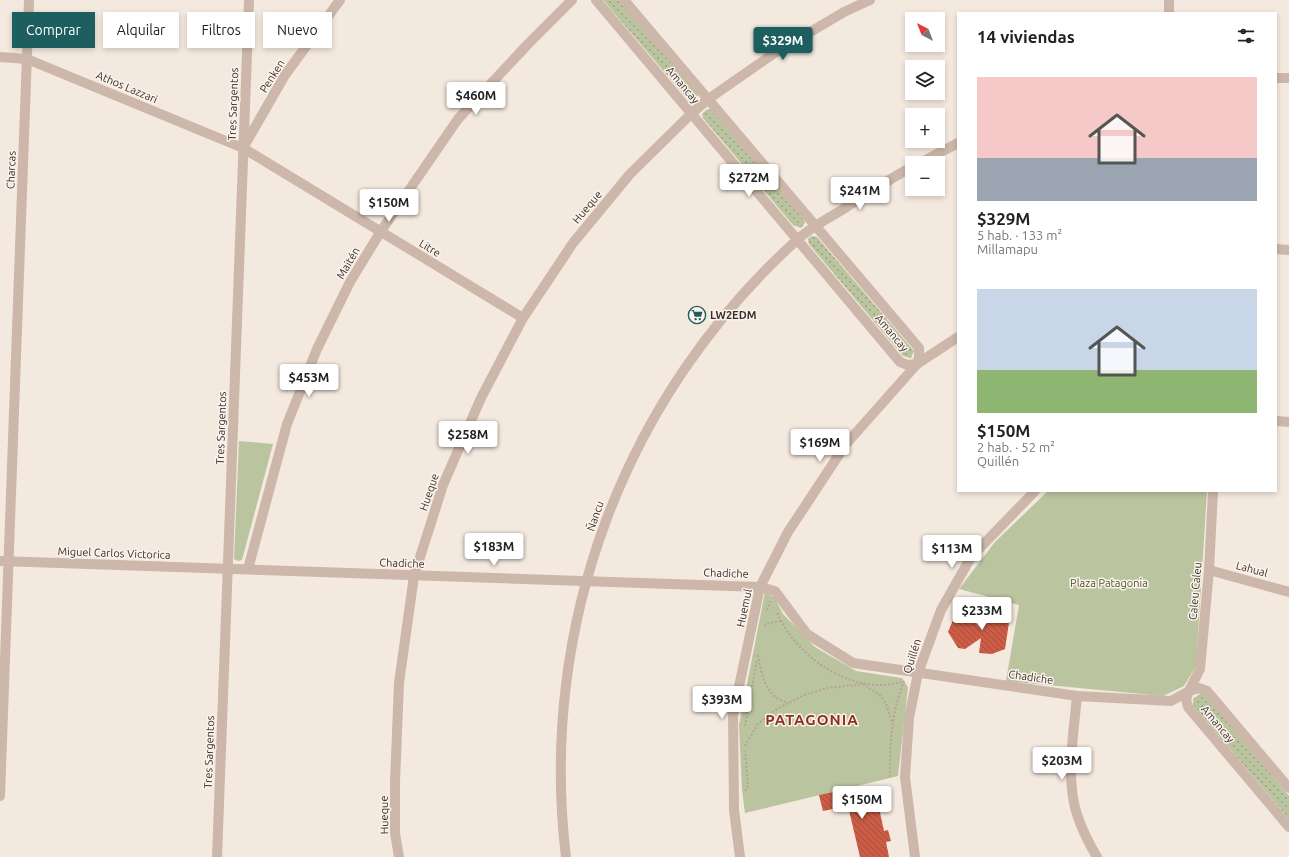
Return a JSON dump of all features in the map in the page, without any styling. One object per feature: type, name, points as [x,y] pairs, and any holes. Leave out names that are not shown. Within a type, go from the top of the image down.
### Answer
[{"type":"street","name":"Charcas","points":[[0,796],[4,561],[29,0]]},
{"type":"street","name":"Tres Sargentos","points":[[217,857],[249,0]]},
{"type":"street","name":"Penken","points":[[243,148],[285,75],[340,0]]},
{"type":"street","name":"Maitén","points":[[248,569],[287,424],[320,342],[350,282],[381,231],[458,119],[528,44],[572,0]]},
{"type":"street","name":"Amancay","points":[[596,0],[900,362],[908,365],[917,364],[919,348],[707,100],[624,0]]},
{"type":"street","name":"Hueque","points":[[398,857],[395,833],[395,782],[399,683],[414,576],[444,485],[481,398],[523,318],[573,243],[630,174],[691,114],[707,100],[773,54],[844,12],[870,0]]},
{"type":"street","points":[[1169,0],[1169,12]]},
{"type":"street","name":"Athos Lazzari","points":[[0,57],[27,58],[243,148]]},
{"type":"street","points":[[1277,78],[1289,78]]},
{"type":"street","points":[[933,156],[957,144]]},
{"type":"street","name":"Litre","points":[[243,148],[523,318]]},
{"type":"street","name":"Ñancu","points":[[566,857],[562,831],[559,751],[569,653],[587,581],[611,504],[650,424],[698,348],[742,294],[798,239],[905,171]]},
{"type":"street","points":[[1277,249],[1289,250]]},
{"type":"street","name":"Huemul","points":[[740,857],[734,810],[733,715],[760,586],[788,532],[846,444],[917,364],[957,338]]},
{"type":"street","points":[[1277,421],[1289,422]]},
{"type":"street","name":"Caleu Caleu","points":[[1188,691],[1200,669],[1209,570],[1213,492]]},
{"type":"street","name":"Quillén","points":[[915,857],[905,777],[909,718],[918,673],[941,610],[971,557],[1033,493]]},
{"type":"street","name":"Miguel Carlos Victorica","points":[[4,561],[228,568]]},
{"type":"street","name":"Chadiche","points":[[228,568],[414,576],[760,586],[775,592],[807,634],[853,663],[1077,696],[1171,701],[1188,691]]},
{"type":"street","name":"Lahual","points":[[1209,570],[1289,592]]},
{"type":"street","name":"Amancay","points":[[1289,788],[1207,691],[1199,688],[1188,691],[1186,699],[1188,707],[1289,827]]},
{"type":"street","points":[[1077,696],[1072,762],[1074,803],[1084,834],[1097,857]]},
{"type":"path","points":[[766,615],[775,592]]},
{"type":"path","points":[[765,621],[764,626],[769,623],[781,622]]},
{"type":"path","points":[[744,730],[759,648]]},
{"type":"path","points":[[758,655],[763,680],[772,695],[779,700],[789,703]]},
{"type":"path","points":[[890,777],[890,740],[892,722],[904,681]]},
{"type":"path","points":[[745,746],[757,725],[775,710],[804,695],[827,688],[863,684],[881,696],[886,704],[892,722]]},
{"type":"path","points":[[744,741],[748,786],[744,792]]},
{"type":"green space","points":[[603,0],[618,0],[698,94],[696,101],[689,101]]},
{"type":"green space","points":[[707,109],[711,110],[804,220],[805,223],[801,228],[793,225],[703,118],[702,114]]},
{"type":"green space","points":[[811,236],[817,237],[914,351],[911,358],[903,356],[809,244],[808,239]]},
{"type":"green space","points":[[239,441],[273,444],[242,560],[238,561],[234,559]]},
{"type":"green space","name":"Plaza Patagonia","points":[[1047,492],[1207,492],[1196,666],[1184,686],[1163,696],[1006,681],[1019,605],[959,589],[995,542]]},
{"type":"green space","points":[[765,592],[775,598],[783,614],[815,647],[856,671],[902,678],[908,687],[898,776],[745,813],[742,790],[739,725]]},
{"type":"green space","points":[[1201,693],[1204,694],[1289,796],[1289,819],[1193,705],[1193,699]]},
{"type":"building","points":[[987,606],[1001,609],[1001,607],[1011,609],[1005,649],[992,654],[979,653],[981,638],[965,649],[958,648],[948,632],[956,613],[969,617],[983,630]]},
{"type":"building","points":[[851,788],[853,794],[875,789],[884,831],[888,830],[891,841],[886,842],[889,857],[860,857],[848,806],[823,811],[819,795]]},
{"type":"place","name":"LW2EDM","points":[[697,315]]},
{"type":"district","name":"PATAGONIA","points":[[812,720]]}]
